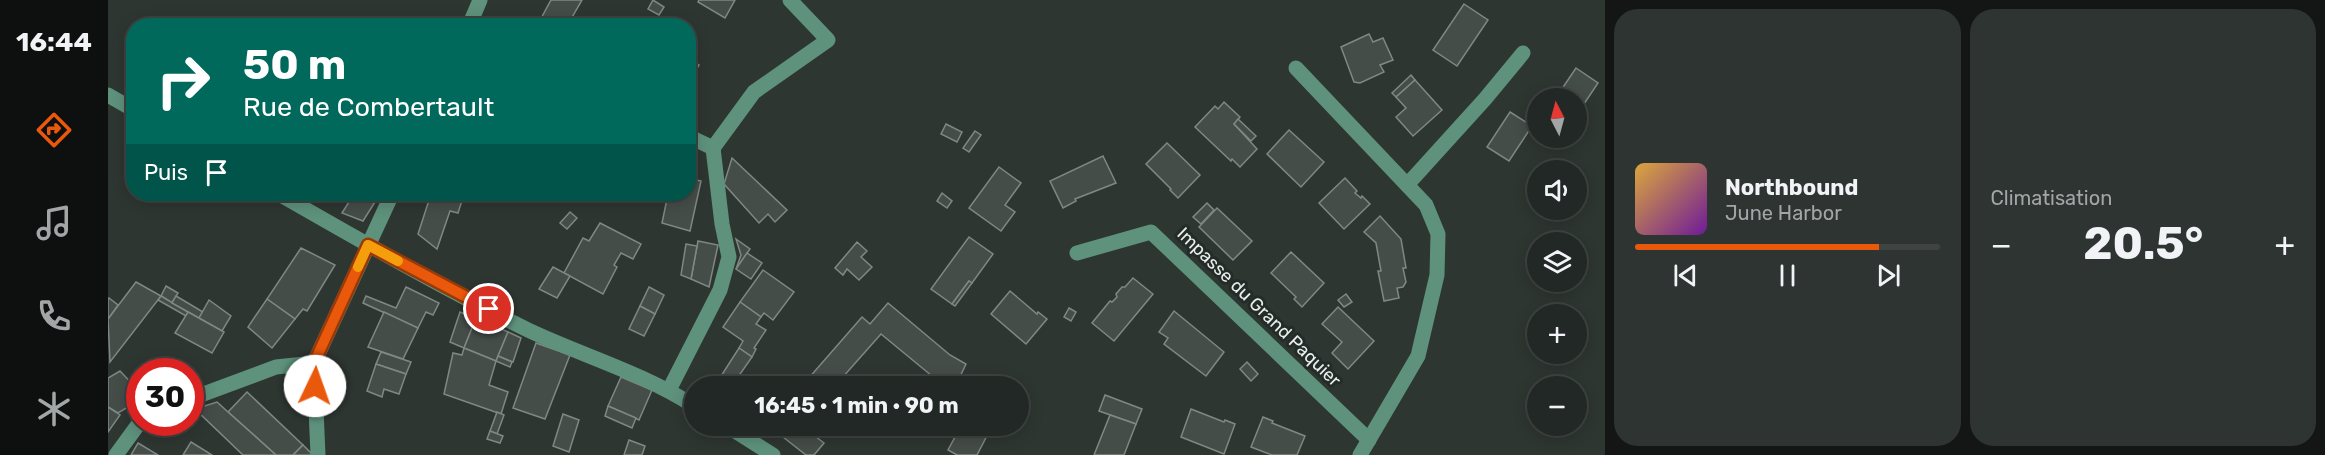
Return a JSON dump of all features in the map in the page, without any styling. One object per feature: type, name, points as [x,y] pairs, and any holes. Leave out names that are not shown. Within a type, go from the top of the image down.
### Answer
[{"type":"street","points":[[472,18],[480,0]]},
{"type":"street","points":[[669,390],[720,290],[729,257],[722,224],[713,148],[754,92],[828,40],[790,0]]},
{"type":"street","points":[[1407,185],[1485,99],[1523,53]]},
{"type":"street","points":[[1296,68],[1426,205],[1438,234],[1437,275],[1418,356],[1360,455]]},
{"type":"street","points":[[108,95],[126,105]]},
{"type":"street","points":[[696,140],[713,148]]},
{"type":"street","points":[[291,201],[368,245],[529,330],[669,390],[684,400]]},
{"type":"street","points":[[318,455],[314,363],[389,201]]},
{"type":"street","name":"Impasse du Grand Paquier","points":[[1077,253],[1151,232],[1369,440]]},
{"type":"street","points":[[204,394],[276,367],[314,363]]},
{"type":"street","points":[[116,455],[130,436]]},
{"type":"street","points":[[743,436],[773,455]]},
{"type":"building","points":[[551,0],[582,0],[572,18],[541,18]]},
{"type":"building","points":[[653,0],[664,7],[659,15],[648,9]]},
{"type":"building","points":[[699,0],[735,0],[725,18],[698,2]]},
{"type":"building","points":[[1464,4],[1488,20],[1457,66],[1433,50]]},
{"type":"building","points":[[1369,34],[1373,42],[1383,38],[1393,60],[1380,65],[1384,72],[1360,83],[1354,82],[1341,47]]},
{"type":"building","points":[[1576,68],[1598,83],[1587,100],[1587,88],[1562,88]]},
{"type":"building","points":[[1411,75],[1415,80],[1396,97],[1392,93]]},
{"type":"building","points":[[1415,80],[1442,110],[1413,136],[1396,117],[1406,108],[1396,97]]},
{"type":"building","points":[[1224,102],[1240,117],[1234,124],[1257,149],[1240,167],[1195,127],[1215,106],[1218,109]]},
{"type":"building","points":[[1510,112],[1527,123],[1527,134],[1509,161],[1487,147]]},
{"type":"building","points":[[1238,119],[1256,136],[1251,141],[1234,124]]},
{"type":"building","points":[[946,124],[962,132],[957,142],[941,134]]},
{"type":"building","points":[[1289,130],[1324,162],[1301,187],[1267,154]]},
{"type":"building","points":[[975,131],[981,135],[969,152],[963,148]]},
{"type":"building","points":[[1167,143],[1200,175],[1178,198],[1146,164]]},
{"type":"building","points":[[1103,156],[1116,183],[1075,199],[1076,201],[1063,208],[1050,181]]},
{"type":"building","points":[[732,158],[787,210],[775,222],[768,214],[759,223],[724,184]]},
{"type":"building","points":[[999,167],[1021,183],[1005,205],[1015,212],[1001,231],[969,208]]},
{"type":"building","points":[[1345,178],[1357,191],[1355,193],[1370,204],[1344,229],[1319,203]]},
{"type":"building","points":[[696,180],[701,181],[690,231],[662,223],[667,201],[696,201]]},
{"type":"building","points":[[942,193],[952,201],[947,208],[937,201]]},
{"type":"building","points":[[350,201],[376,201],[363,221],[342,213]]},
{"type":"building","points":[[429,201],[462,201],[458,213],[450,211],[437,249],[418,234]]},
{"type":"building","points":[[1207,203],[1214,210],[1201,224],[1193,217]]},
{"type":"building","points":[[1217,208],[1252,241],[1233,260],[1199,227]]},
{"type":"building","points":[[570,212],[577,218],[567,229],[560,223]]},
{"type":"building","points":[[1380,216],[1401,239],[1406,268],[1403,268],[1406,282],[1403,287],[1397,288],[1399,298],[1384,301],[1378,271],[1381,271],[1376,243],[1364,232]]},
{"type":"building","points":[[600,223],[641,244],[633,259],[621,253],[614,265],[617,267],[603,294],[564,273],[583,238],[589,241]]},
{"type":"building","points":[[969,237],[993,254],[972,283],[969,281],[952,304],[931,289]]},
{"type":"building","points":[[736,239],[750,249],[736,269],[741,255]]},
{"type":"building","points":[[698,241],[718,245],[709,287],[691,279]]},
{"type":"building","points":[[857,242],[867,251],[861,257],[872,267],[859,280],[847,269],[843,275],[835,268]]},
{"type":"building","points":[[686,244],[697,246],[691,279],[681,275]]},
{"type":"building","points":[[301,248],[335,265],[307,311],[303,309],[295,319],[267,299]]},
{"type":"building","points":[[1291,252],[1324,283],[1302,307],[1294,299],[1296,297],[1271,273]]},
{"type":"building","points":[[747,253],[762,263],[751,279],[736,269]]},
{"type":"building","points":[[553,267],[570,276],[557,298],[539,289]]},
{"type":"building","points":[[763,270],[794,292],[773,320],[764,313],[761,317],[740,302]]},
{"type":"building","points":[[1133,278],[1153,294],[1114,341],[1092,323],[1110,301],[1112,302],[1117,297],[1116,294],[1122,287],[1125,287]]},
{"type":"building","points":[[969,281],[972,283],[955,306],[952,304]]},
{"type":"building","points":[[136,282],[161,296],[110,362],[108,319]]},
{"type":"building","points":[[166,286],[178,293],[172,303],[161,296]]},
{"type":"building","points":[[406,287],[439,303],[433,315],[426,312],[418,328],[363,303],[366,296],[396,308]]},
{"type":"building","points":[[649,287],[664,295],[655,314],[640,306]]},
{"type":"building","points":[[1010,291],[1037,314],[1038,312],[1047,319],[1026,344],[991,314]]},
{"type":"building","points":[[1346,294],[1352,302],[1344,307],[1338,300]]},
{"type":"building","points":[[161,296],[188,312],[186,316],[158,300]]},
{"type":"building","points":[[176,296],[203,312],[199,318],[172,303]]},
{"type":"building","points":[[109,298],[118,305],[108,319],[108,300]]},
{"type":"building","points":[[267,299],[295,319],[272,348],[248,327]]},
{"type":"building","points":[[209,300],[231,316],[222,331],[199,318]]},
{"type":"building","points":[[740,302],[761,317],[756,324],[766,330],[754,348],[756,349],[752,357],[739,348],[743,341],[723,327]]},
{"type":"building","points":[[888,303],[950,355],[966,364],[960,376],[932,376],[881,334],[844,376],[811,376],[862,317],[870,324]]},
{"type":"building","points":[[640,306],[655,314],[644,336],[629,329]]},
{"type":"building","points":[[1338,307],[1374,341],[1348,369],[1332,353],[1342,342],[1322,324]]},
{"type":"building","points":[[1069,308],[1076,312],[1071,321],[1064,317]]},
{"type":"building","points":[[1174,311],[1224,352],[1206,376],[1164,344],[1168,338],[1159,332]]},
{"type":"building","points":[[188,312],[224,332],[212,353],[175,333]]},
{"type":"building","points":[[384,312],[418,328],[403,359],[368,347]]},
{"type":"building","points":[[460,312],[476,318],[464,348],[450,342]]},
{"type":"building","points":[[476,318],[508,332],[496,361],[464,348]]},
{"type":"building","points":[[508,332],[521,338],[513,362],[498,356]]},
{"type":"building","points":[[536,343],[570,355],[545,419],[513,408]]},
{"type":"building","points":[[464,348],[496,361],[489,385],[508,392],[501,414],[444,394],[453,353],[462,355]]},
{"type":"building","points":[[739,348],[752,357],[739,376],[721,376]]},
{"type":"building","points":[[381,352],[411,362],[406,374],[376,364]]},
{"type":"building","points":[[498,356],[512,362],[510,367],[496,361]]},
{"type":"building","points":[[1247,362],[1258,374],[1251,381],[1240,369]]},
{"type":"building","points":[[376,364],[406,374],[399,394],[384,389],[382,397],[367,391]]},
{"type":"building","points":[[120,371],[126,377],[126,408],[118,413],[108,407],[108,378]]},
{"type":"building","points":[[621,377],[652,390],[639,420],[608,406]]},
{"type":"building","points":[[247,392],[303,445],[293,455],[276,455],[228,412]]},
{"type":"building","points":[[1105,395],[1142,409],[1136,424],[1099,411]]},
{"type":"building","points":[[217,402],[276,455],[243,455],[204,418],[204,406]]},
{"type":"building","points":[[608,406],[636,418],[632,428],[605,416]]},
{"type":"building","points":[[108,407],[120,415],[108,432]]},
{"type":"building","points":[[1191,409],[1235,424],[1224,454],[1181,437]]},
{"type":"building","points":[[497,412],[504,415],[497,434],[490,431]]},
{"type":"building","points":[[563,414],[579,420],[569,452],[553,446]]},
{"type":"building","points":[[1110,415],[1136,424],[1124,455],[1094,455]]},
{"type":"building","points":[[1263,417],[1305,436],[1297,455],[1272,455],[1251,447]]},
{"type":"building","points":[[490,431],[503,436],[500,443],[487,439]]},
{"type":"building","points":[[782,436],[815,436],[824,443],[814,455],[806,455]]},
{"type":"building","points":[[956,436],[987,436],[977,455],[957,455],[948,450]]},
{"type":"building","points":[[629,440],[645,446],[642,455],[624,455]]},
{"type":"building","points":[[191,442],[212,455],[183,455]]},
{"type":"building","points":[[138,443],[158,455],[131,455]]},
{"type":"building","points":[[303,445],[313,455],[293,455]]},
{"type":"slow traffic","points":[[358,267],[368,245],[398,261]]},
{"type":"route","points":[[315,386],[314,363],[368,245],[489,309]]}]
